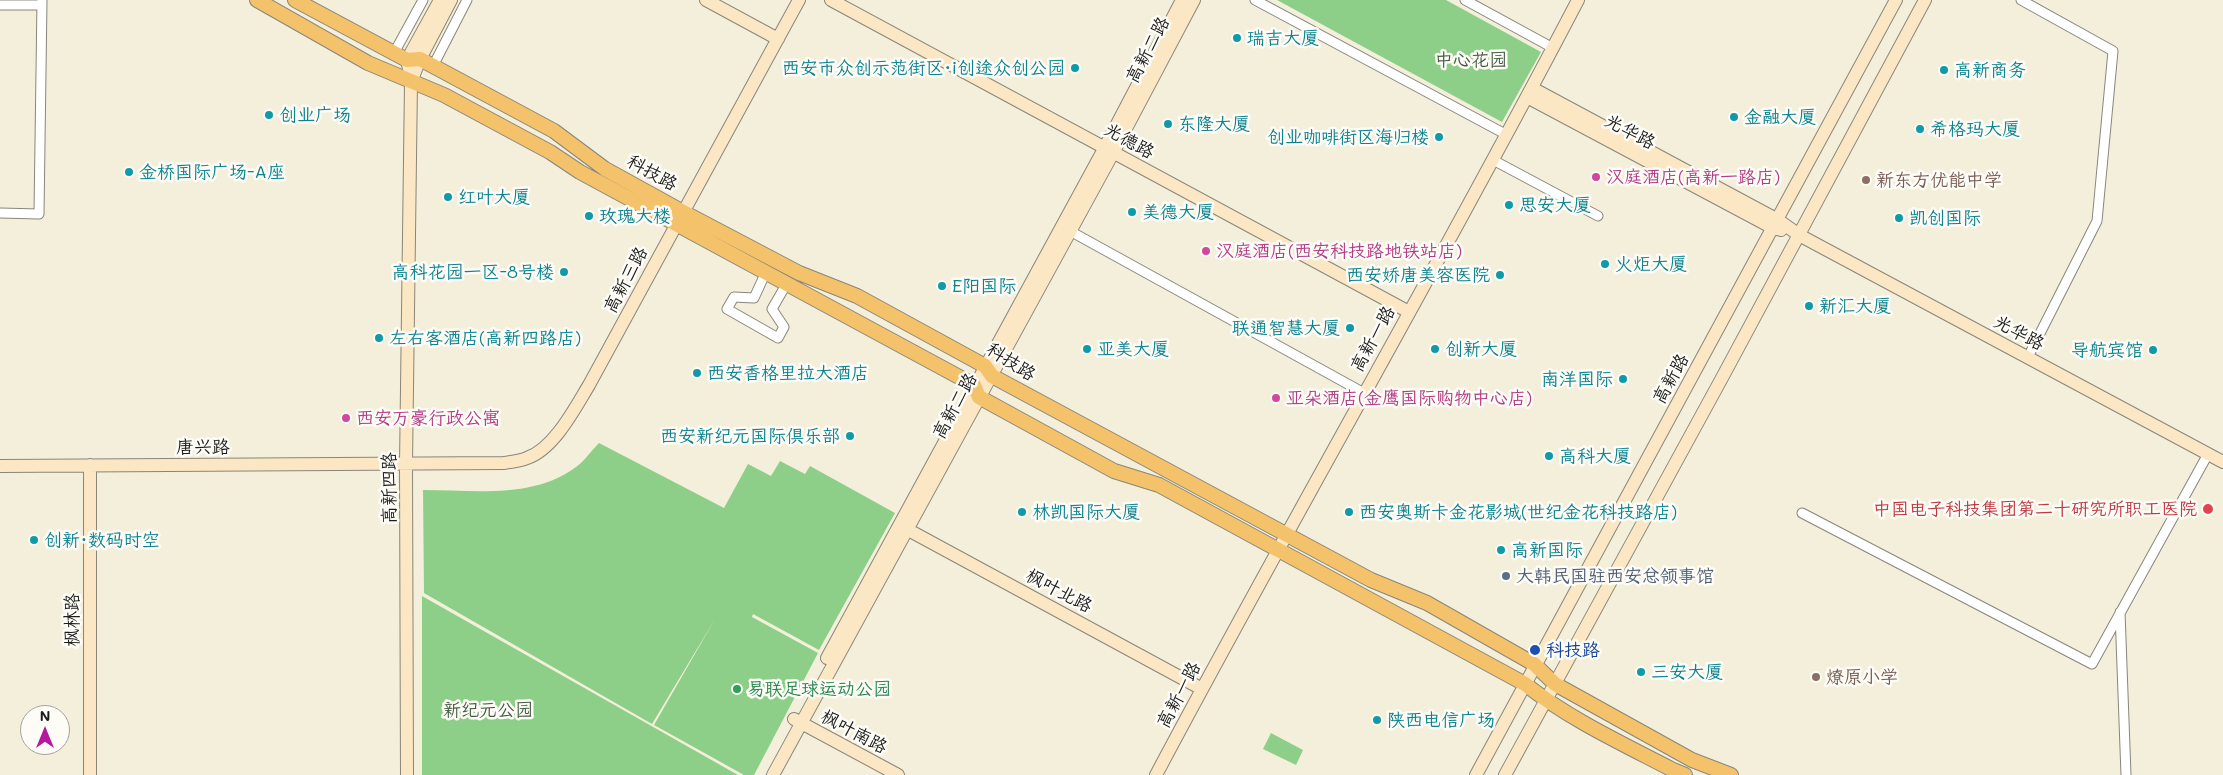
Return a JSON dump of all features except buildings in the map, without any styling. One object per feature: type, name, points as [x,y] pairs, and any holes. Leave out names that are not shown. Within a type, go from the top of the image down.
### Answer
[{"type":"main road","name":"科技路","points":[[257,0],[368,63],[444,96],[550,152],[580,172],[799,273],[857,296],[1286,536],[1371,580],[1427,604],[1534,664],[1555,684],[1692,760],[1731,775]]},
{"type":"main road","name":"科技路","points":[[295,0],[394,53],[433,66],[554,131],[605,169],[766,272],[1114,471],[1159,485],[1525,684],[1546,701],[1660,764],[1685,775]]},
{"type":"street","points":[[394,53],[423,0]]},
{"type":"street","name":"高新四路","points":[[407,775],[406,464],[411,82],[413,59],[440,0]]},
{"type":"street","name":"高新四路","points":[[413,59],[451,0]]},
{"type":"street","points":[[433,66],[467,0]]},
{"type":"street","points":[[706,0],[778,39]]},
{"type":"street","name":"高新三路","points":[[406,464],[504,463],[528,458],[544,448],[559,431],[589,385],[799,0]]},
{"type":"street","name":"光德路","points":[[831,0],[1409,312]]},
{"type":"street","name":"高新二路","points":[[988,371],[1070,231],[1182,0]]},
{"type":"street","name":"高新二路","points":[[773,775],[798,721],[903,527],[1109,150],[1194,0]]},
{"type":"street","points":[[1255,0],[1507,136]]},
{"type":"street","points":[[1465,0],[1553,48]]},
{"type":"street","name":"高新一路","points":[[1156,775],[1364,392],[1507,136],[1578,0]]},
{"type":"street","name":"高新路","points":[[1476,775],[1534,664],[1896,0]]},
{"type":"street","points":[[1505,775],[1925,0]]},
{"type":"street","points":[[2021,0],[2113,51],[2097,221],[2028,357]]},
{"type":"street","points":[[0,5],[42,2],[39,214],[0,213]]},
{"type":"street","name":"光华路","points":[[1530,92],[2223,462]]},
{"type":"street","points":[[1493,160],[1598,216]]},
{"type":"street","points":[[1070,231],[1364,392]]},
{"type":"street","points":[[766,272],[754,298],[734,298],[727,308],[778,338],[784,327],[772,308],[787,283]]},
{"type":"street","points":[[1802,513],[2092,664],[2208,454]]},
{"type":"street","name":"唐兴路","points":[[0,466],[406,464]]},
{"type":"street","name":"枫林路","points":[[90,465],[90,775]]},
{"type":"street","name":"枫叶北路","points":[[903,527],[1202,689]]},
{"type":"street","points":[[2120,612],[2126,775]]},
{"type":"street","name":"高新二路","points":[[764,775],[798,721]]},
{"type":"street","name":"枫叶南路","points":[[798,721],[898,775]]},
{"type":"green space","name":"中心花园","points":[[1277,0],[1446,0],[1541,52],[1502,122]]},
{"type":"green space","points":[[599,443],[724,508],[748,464],[771,476],[780,461],[805,474],[810,466],[895,513],[819,650],[753,614],[752,617],[818,653],[754,775],[744,775],[654,725],[715,619],[652,724],[424,593],[423,490],[505,490],[526,488],[545,483],[564,475],[581,463]]},
{"type":"green space","name":"新纪元公园","points":[[422,596],[738,775],[422,775]]},
{"type":"green space","points":[[1271,733],[1303,750],[1296,765],[1263,749]]},
{"type":"place","name":"瑞吉大厦","points":[[1237,38]]},
{"type":"place","name":"西安市众创示范街区·i创途众创公园","points":[[1075,68]]},
{"type":"place","name":"高新商务","points":[[1944,70]]},
{"type":"place","name":"创业广场","points":[[269,115]]},
{"type":"place","name":"金融大厦","points":[[1734,117]]},
{"type":"place","name":"东隆大厦","points":[[1168,124]]},
{"type":"place","name":"希格玛大厦","points":[[1920,129]]},
{"type":"place","name":"创业咖啡街区海归楼","points":[[1439,137]]},
{"type":"place","name":"金桥国际广场-A座","points":[[129,172]]},
{"type":"place","name":"汉庭酒店(高新一路店)","points":[[1596,177]]},
{"type":"place","name":"新东方优能中学","points":[[1866,180]]},
{"type":"place","name":"红叶大厦","points":[[448,197]]},
{"type":"place","name":"思安大厦","points":[[1509,205]]},
{"type":"place","name":"美德大厦","points":[[1132,212]]},
{"type":"place","name":"玫瑰大楼","points":[[589,216]]},
{"type":"place","name":"凯创国际","points":[[1899,218]]},
{"type":"place","name":"汉庭酒店(西安科技路地铁站店)","points":[[1206,251]]},
{"type":"place","name":"火炬大厦","points":[[1605,264]]},
{"type":"place","name":"高科花园一区-8号楼","points":[[564,272]]},
{"type":"place","name":"西安娇唐美容医院","points":[[1500,275]]},
{"type":"place","name":"E阳国际","points":[[942,286]]},
{"type":"place","name":"新汇大厦","points":[[1809,306]]},
{"type":"place","name":"联通智慧大厦","points":[[1350,328]]},
{"type":"place","name":"左右客酒店(高新四路店)","points":[[379,338]]},
{"type":"place","name":"亚美大厦","points":[[1087,349]]},
{"type":"place","name":"创新大厦","points":[[1435,349]]},
{"type":"place","name":"导航宾馆","points":[[2153,350]]},
{"type":"place","name":"西安香格里拉大酒店","points":[[697,373]]},
{"type":"place","name":"南洋国际","points":[[1623,379]]},
{"type":"place","name":"亚朵酒店(金鹰国际购物中心店)","points":[[1276,398]]},
{"type":"place","name":"西安万豪行政公寓","points":[[346,418]]},
{"type":"place","name":"西安新纪元国际俱乐部","points":[[850,436]]},
{"type":"place","name":"高科大厦","points":[[1549,456]]},
{"type":"place","name":"中国电子科技集团第二十研究所职工医院","points":[[2208,509]]},
{"type":"place","name":"林凯国际大厦","points":[[1022,512]]},
{"type":"place","name":"西安奥斯卡金花影城(世纪金花科技路店)","points":[[1349,512]]},
{"type":"place","name":"创新·数码时空","points":[[34,540]]},
{"type":"place","name":"高新国际","points":[[1501,550]]},
{"type":"place","name":"大韩民国驻西安总领事馆","points":[[1506,576]]},
{"type":"place","name":"科技路","points":[[1535,650]]},
{"type":"place","name":"三安大厦","points":[[1641,672]]},
{"type":"place","name":"燎原小学","points":[[1816,677]]},
{"type":"place","name":"易联足球运动公园","points":[[737,689]]},
{"type":"place","name":"陕西电信广场","points":[[1377,720]]}]
